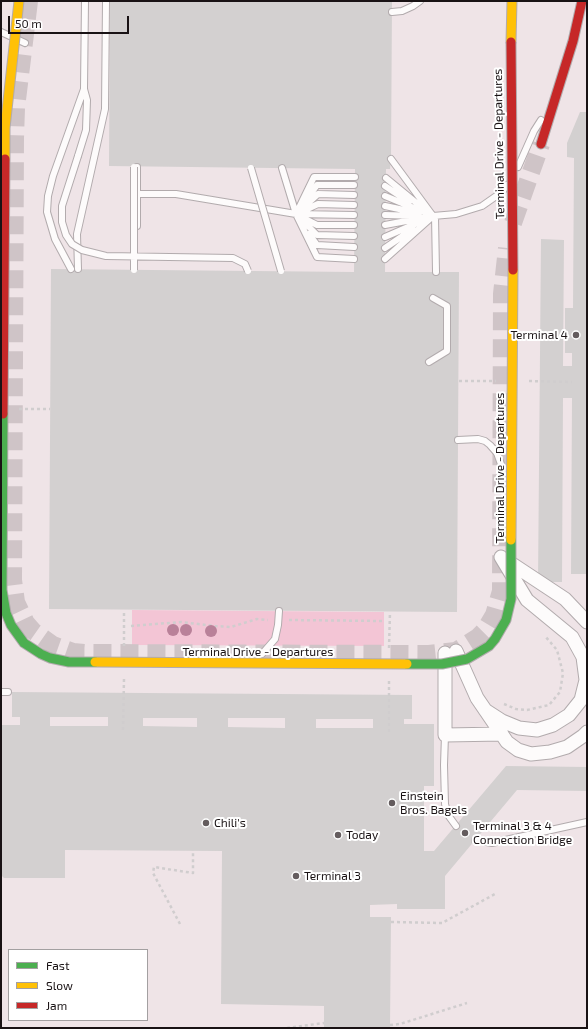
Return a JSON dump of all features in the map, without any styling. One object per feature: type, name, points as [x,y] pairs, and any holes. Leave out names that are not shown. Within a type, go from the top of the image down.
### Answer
[{"type":"street","name":"Terminal Drive - Departures","points":[[18,1],[5,128],[2,590],[6,613],[11,625],[24,643],[41,654],[50,658],[69,662],[442,664],[462,661],[489,646],[502,629],[510,610],[512,593],[513,275],[510,42],[512,1]]},
{"type":"street","points":[[541,144],[573,40],[582,1]]},
{"type":"street","points":[[485,710],[502,721],[519,728],[537,730],[553,725],[569,716],[581,700],[586,680],[583,657],[572,637],[527,600],[501,557],[566,599],[587,622]]},
{"type":"street","points":[[502,734],[445,735],[450,652],[485,710],[502,734],[506,742],[518,750],[531,754],[550,752],[567,747],[587,732]]},
{"type":"lane","points":[[85,1],[84,89],[87,100],[86,130],[62,206],[62,222],[66,235],[72,244],[82,250],[106,256],[234,258],[245,264],[248,271]]},
{"type":"lane","points":[[78,269],[77,234],[105,109],[106,1]]},
{"type":"lane","points":[[392,12],[413,6],[420,1]]},
{"type":"lane","points":[[1,32],[25,43]]},
{"type":"lane","points":[[71,269],[55,239],[48,212],[48,196],[53,176],[84,89]]},
{"type":"lane","points":[[385,216],[434,216],[456,214],[482,206],[502,192],[522,160],[534,131],[556,97]]},
{"type":"lane","points":[[1,138],[14,138]]},
{"type":"lane","points":[[391,159],[434,216],[436,272]]},
{"type":"lane","points":[[136,167],[137,194],[135,270],[136,167]]},
{"type":"lane","points":[[251,168],[281,271]]},
{"type":"lane","points":[[282,168],[296,214],[317,257],[354,259]]},
{"type":"lane","points":[[296,214],[314,176],[355,177]]},
{"type":"lane","points":[[386,178],[434,216]]},
{"type":"lane","points":[[296,214],[317,184],[354,185]]},
{"type":"lane","points":[[385,186],[434,216]]},
{"type":"lane","points":[[137,194],[176,194],[296,214],[354,216]]},
{"type":"lane","points":[[296,214],[318,194],[354,195]]},
{"type":"lane","points":[[385,196],[434,216]]},
{"type":"lane","points":[[296,214],[318,204],[354,205]]},
{"type":"lane","points":[[385,206],[434,216]]},
{"type":"lane","points":[[296,214],[317,225],[354,225]]},
{"type":"lane","points":[[296,214],[316,235],[354,236]]},
{"type":"lane","points":[[296,214],[317,246],[354,247]]},
{"type":"lane","points":[[385,225],[434,216]]},
{"type":"lane","points":[[385,236],[434,216]]},
{"type":"lane","points":[[385,248],[434,216]]},
{"type":"lane","points":[[385,259],[434,216]]},
{"type":"lane","points":[[429,362],[447,350],[447,306],[433,298]]},
{"type":"lane","points":[[458,440],[478,439],[484,441],[497,453],[502,467]]},
{"type":"lane","points":[[262,654],[275,640],[279,611]]},
{"type":"lane","points":[[1,692],[8,692]]},
{"type":"lane","points":[[445,735],[445,804],[448,815],[456,826]]},
{"type":"lane","points":[[475,840],[492,843],[587,822]]},
{"type":"path","points":[[15,408],[50,409]]},
{"type":"path","points":[[131,626],[181,622],[231,627],[257,619],[384,621]]},
{"type":"path","points":[[502,703],[516,709],[527,710],[549,705],[560,692],[563,673],[557,650],[543,632]]},
{"type":"path","points":[[180,924],[153,874],[154,867],[193,873],[193,850]]},
{"type":"path","points":[[391,922],[442,923],[495,894]]},
{"type":"path","points":[[390,1025],[400,1024],[467,1003]]},
{"type":"path","points":[[287,1028],[324,1023]]},
{"type":"shaded area","points":[[132,610],[384,612],[384,646],[132,645]]},
{"type":"building","points":[[110,1],[392,1],[391,159],[390,169],[386,169],[385,272],[459,272],[457,612],[49,609],[51,269],[354,272],[355,169],[109,166]]},
{"type":"building","points":[[580,112],[587,112],[587,574],[571,574],[572,398],[563,398],[562,582],[538,582],[541,239],[564,240],[563,366],[572,366],[572,353],[565,353],[565,308],[573,308],[574,158],[567,157],[567,143]]},
{"type":"building","name":"Terminal 3","points":[[12,692],[412,695],[412,719],[404,719],[404,724],[434,724],[434,786],[424,786],[424,851],[434,851],[506,766],[587,767],[587,791],[517,790],[445,876],[445,909],[397,909],[397,904],[370,905],[370,917],[391,917],[390,1028],[324,1028],[324,1006],[221,1004],[222,851],[65,850],[65,878],[4,878],[1,875],[1,725],[20,725],[20,717],[12,717]],"holes":[[[50,717],[108,717],[108,726],[50,726]],[[143,718],[197,718],[197,727],[143,726]],[[228,718],[285,718],[285,728],[228,727]],[[316,719],[373,719],[373,728],[316,728]]]},
{"type":"tunnel","points":[[29,1],[16,108],[15,138],[13,580],[16,602],[26,623],[33,631],[53,645],[73,652],[84,653],[429,654],[456,651],[478,637],[485,630],[494,615],[501,591],[502,294],[507,248]]},
{"type":"tunnel","points":[[513,223],[541,144]]},
{"type":"traffic: slow","points":[[5,159],[5,128],[19,1]]},
{"type":"traffic: slow","points":[[511,42],[512,1]]},
{"type":"traffic: slow","points":[[511,540],[513,270]]},
{"type":"traffic: slow","points":[[95,662],[407,664]]},
{"type":"traffic: jam","points":[[541,144],[573,41],[582,1]]},
{"type":"traffic: jam","points":[[511,42],[513,270]]},
{"type":"traffic: jam","points":[[3,414],[5,159]]},
{"type":"traffic: fast","points":[[3,414],[2,590],[6,613],[11,625],[24,643],[41,654],[50,658],[69,662],[95,662]]},
{"type":"traffic: fast","points":[[407,664],[442,664],[467,659],[489,646],[495,639],[506,620],[511,599],[511,540]]},
{"type":"place","name":"Terminal 4","points":[[576,335]]},
{"type":"place","name":"Einstein Bros. Bagels","points":[[392,803]]},
{"type":"place","name":"Chili's","points":[[206,823]]},
{"type":"place","name":"Terminal 3 & 4 Connection Bridge","points":[[465,833]]},
{"type":"place","name":"Today","points":[[338,835]]},
{"type":"place","name":"Terminal 3","points":[[296,876]]}]
